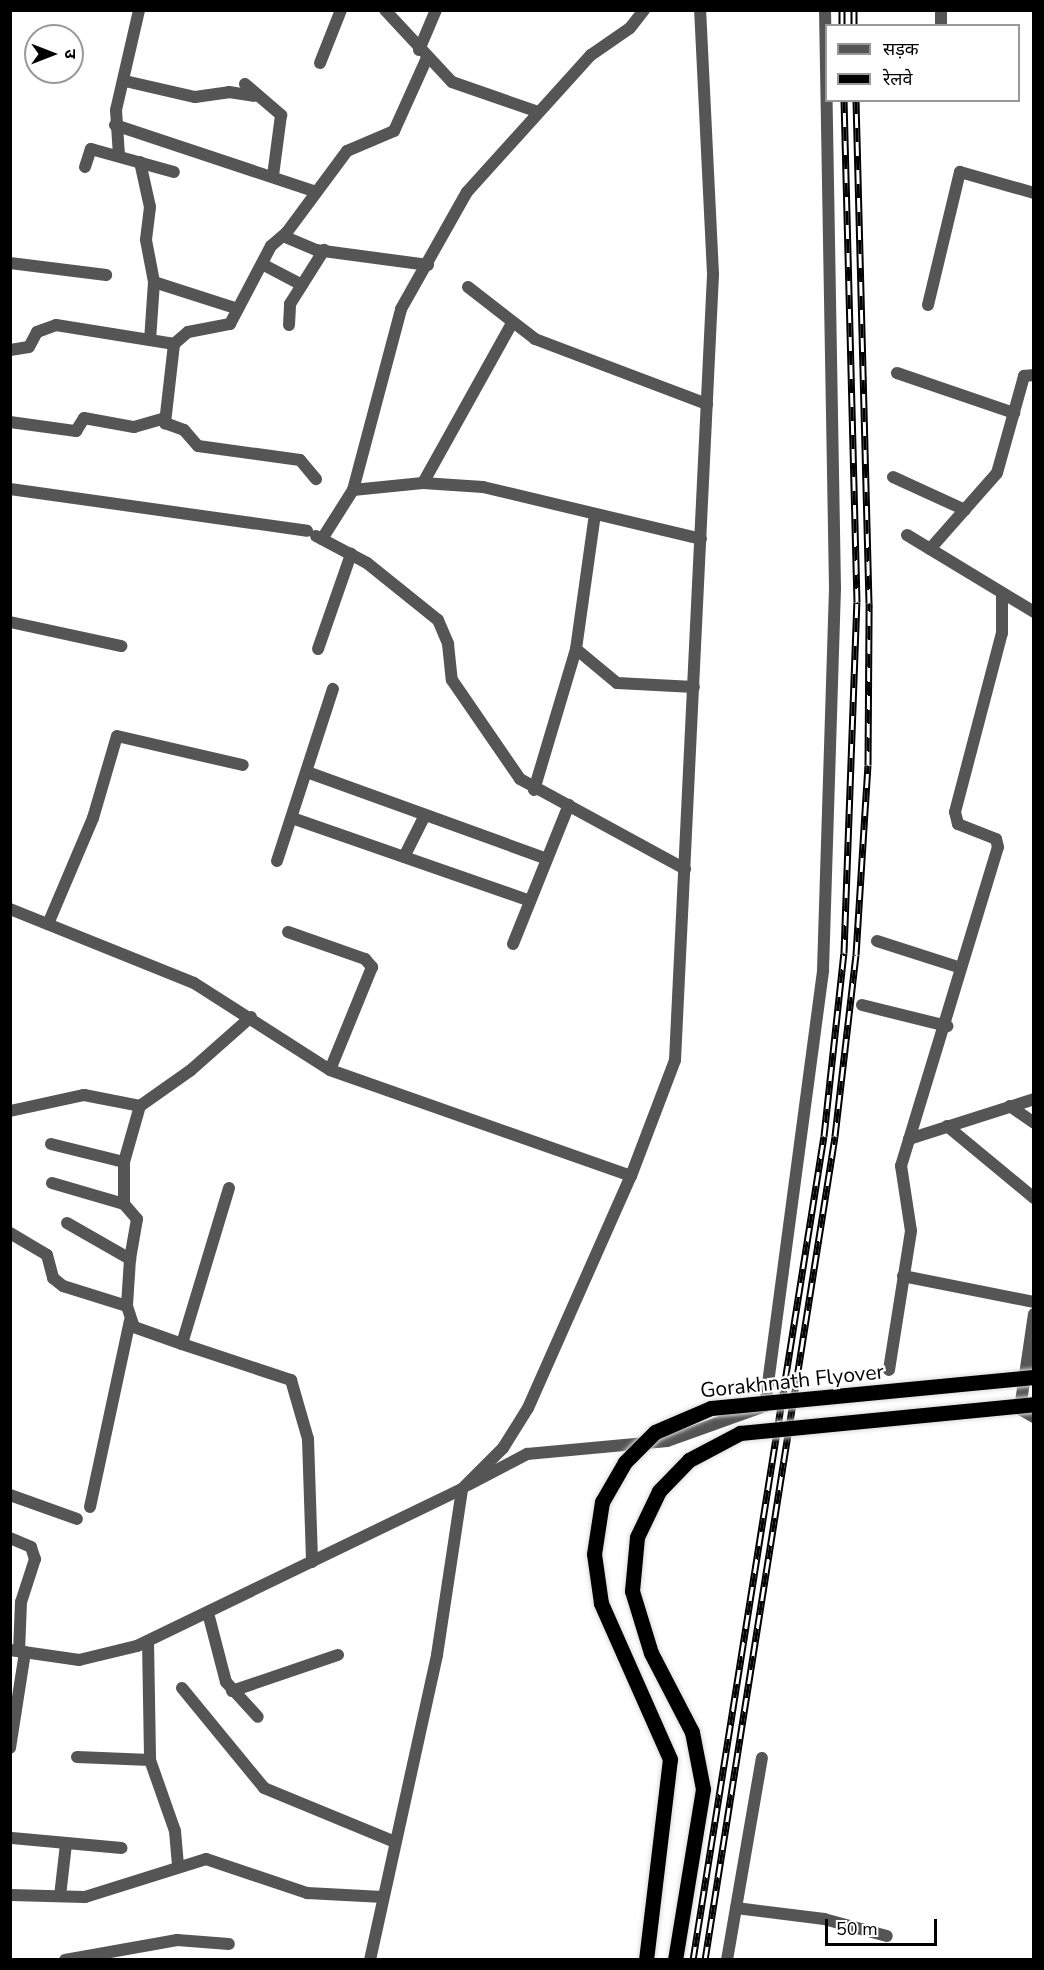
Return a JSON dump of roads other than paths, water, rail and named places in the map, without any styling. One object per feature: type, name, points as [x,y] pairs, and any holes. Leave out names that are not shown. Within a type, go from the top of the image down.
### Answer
[{"type":"main road","name":"Gorakhnath Flyover","points":[[646,1959],[670,1759],[601,1603],[594,1554],[602,1502],[625,1462],[655,1432],[711,1408],[1034,1377]]},
{"type":"main road","points":[[675,1959],[703,1789],[692,1732],[651,1653],[632,1591],[637,1538],[659,1491],[688,1460],[740,1433],[1034,1404]]},
{"type":"street","points":[[119,156],[115,124],[139,10]]},
{"type":"street","points":[[320,63],[341,10]]},
{"type":"street","points":[[385,10],[423,54],[452,82],[538,112]]},
{"type":"street","points":[[162,419],[174,344],[188,333],[224,329],[238,309],[262,264],[354,145],[380,140],[394,130],[423,54],[436,10]]},
{"type":"street","points":[[322,539],[353,490],[401,309],[428,265],[467,192],[591,55],[630,28],[644,10]]},
{"type":"street","points":[[370,1959],[436,1655],[462,1489],[503,1448],[528,1408],[631,1176],[675,1060],[713,274],[699,10]]},
{"type":"street","points":[[125,81],[195,97],[229,92],[254,96]]},
{"type":"street","points":[[245,84],[254,96],[281,115],[273,176]]},
{"type":"street","points":[[18,1651],[79,1660],[148,1641],[462,1489],[527,1454],[667,1441],[765,1406],[823,970],[835,588],[827,102]]},
{"type":"street","points":[[115,124],[316,192]]},
{"type":"street","points":[[85,167],[91,149],[174,172]]},
{"type":"street","points":[[140,162],[150,207],[146,240],[154,282],[150,340]]},
{"type":"street","points":[[928,306],[960,172],[1034,193]]},
{"type":"street","points":[[283,236],[324,250],[428,265]]},
{"type":"street","points":[[289,325],[290,304],[324,250]]},
{"type":"street","points":[[10,263],[106,275]]},
{"type":"street","points":[[262,264],[302,285]]},
{"type":"street","points":[[154,282],[238,309]]},
{"type":"street","points":[[468,287],[511,325],[707,404]]},
{"type":"street","points":[[10,350],[29,347],[37,332],[56,325],[174,344]]},
{"type":"street","points":[[423,483],[511,325]]},
{"type":"street","points":[[897,373],[1014,413]]},
{"type":"street","points":[[930,549],[998,473],[1024,376],[1034,375]]},
{"type":"street","points":[[10,422],[76,431],[84,418],[134,427],[162,419],[184,430],[198,446],[300,460],[316,479]]},
{"type":"street","points":[[893,477],[965,510]]},
{"type":"street","points":[[353,490],[423,483],[483,487],[701,539]]},
{"type":"street","points":[[10,489],[307,531],[351,554],[438,620],[448,644],[452,680],[520,779],[534,790],[569,806],[685,869]]},
{"type":"street","points":[[534,790],[576,649],[595,514]]},
{"type":"street","points":[[907,535],[1034,612]]},
{"type":"street","points":[[318,649],[351,554]]},
{"type":"street","points":[[889,1370],[911,1220],[900,1177],[909,1138],[947,1026],[961,968],[998,847],[996,839],[958,824],[956,812],[1002,633],[1002,593]]},
{"type":"street","points":[[10,622],[121,646]]},
{"type":"street","points":[[576,649],[617,683],[694,687]]},
{"type":"street","points":[[278,861],[333,688]]},
{"type":"street","points":[[48,924],[93,818],[117,736],[243,765]]},
{"type":"street","points":[[307,772],[547,859]]},
{"type":"street","points":[[513,944],[569,806]]},
{"type":"street","points":[[404,857],[425,815]]},
{"type":"street","points":[[292,818],[530,901]]},
{"type":"street","points":[[10,909],[194,983],[251,1017],[330,1070],[631,1176]]},
{"type":"street","points":[[288,932],[365,959],[372,967],[330,1070]]},
{"type":"street","points":[[877,941],[961,968]]},
{"type":"street","points":[[862,1005],[947,1026]]},
{"type":"street","points":[[124,1204],[124,1162],[140,1106],[191,1070],[251,1017]]},
{"type":"street","points":[[10,1111],[84,1095],[140,1106]]},
{"type":"street","points":[[909,1138],[1034,1099]]},
{"type":"street","points":[[1010,1106],[1034,1124]]},
{"type":"street","points":[[948,1126],[1034,1198]]},
{"type":"street","points":[[51,1144],[124,1162]]},
{"type":"street","points":[[52,1183],[124,1204],[136,1219],[130,1259],[127,1306],[130,1322],[90,1507]]},
{"type":"street","points":[[182,1344],[229,1188]]},
{"type":"street","points":[[67,1223],[130,1259]]},
{"type":"street","points":[[10,1233],[47,1255],[53,1278],[63,1286],[127,1306]]},
{"type":"street","points":[[903,1276],[1034,1302]]},
{"type":"street","points":[[1034,1314],[1020,1409],[1034,1417]]},
{"type":"street","points":[[130,1322],[144,1334],[182,1344],[291,1380],[308,1439],[312,1562]]},
{"type":"street","points":[[10,1495],[77,1519]]},
{"type":"street","points":[[10,1538],[31,1547],[35,1559],[21,1602],[10,1748]]},
{"type":"street","points":[[208,1613],[218,1664],[232,1691],[258,1717]]},
{"type":"street","points":[[148,1641],[150,1760],[175,1832],[178,1864]]},
{"type":"street","points":[[232,1691],[338,1654]]},
{"type":"street","points":[[182,1688],[264,1788],[395,1842]]},
{"type":"street","points":[[77,1757],[150,1760]]},
{"type":"street","points":[[728,1959],[762,1758]]},
{"type":"street","points":[[12,1838],[122,1848]]},
{"type":"street","points":[[60,1896],[66,1844]]},
{"type":"street","points":[[10,1895],[95,1895],[178,1864],[227,1862],[307,1893],[383,1897]]},
{"type":"street","points":[[736,1908],[824,1919],[887,1936]]},
{"type":"street","points":[[65,1959],[177,1940],[229,1944]]},
{"type":"street","points":[[150,1946],[152,1959]]},
{"type":"railway","points":[[842,10],[842,24]]},
{"type":"railway","points":[[854,10],[854,24]]},
{"type":"railway","points":[[693,1960],[824,1136],[844,953],[857,602],[844,102]]},
{"type":"railway","points":[[705,1960],[835,1136],[856,955],[868,765],[869,603],[856,102]]}]
